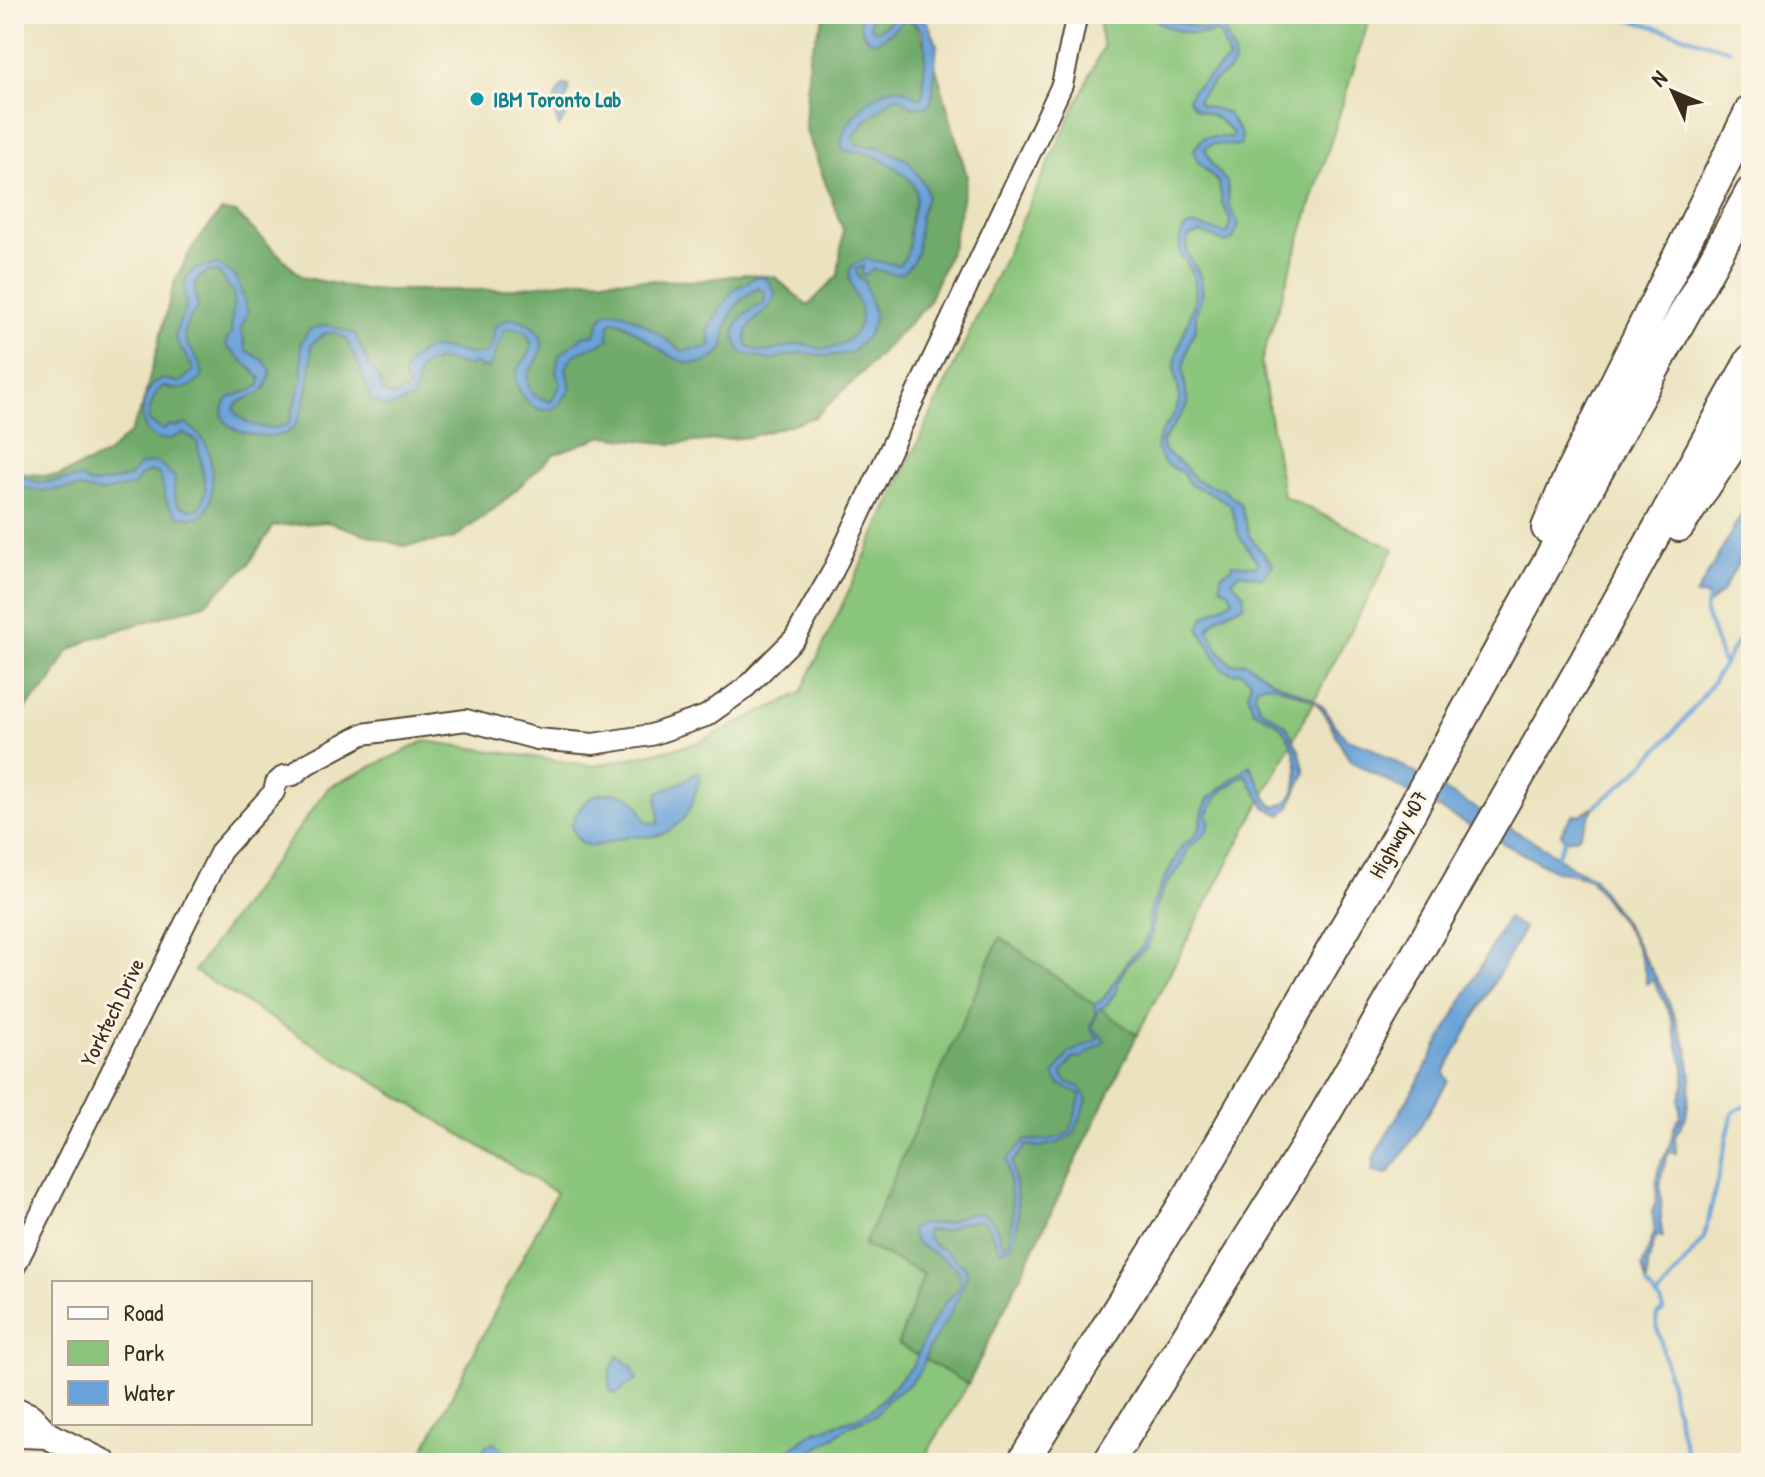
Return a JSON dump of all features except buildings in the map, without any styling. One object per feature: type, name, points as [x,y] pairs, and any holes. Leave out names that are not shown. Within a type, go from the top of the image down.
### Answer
[{"type":"highway","points":[[1485,677],[1571,472],[1751,110]]},
{"type":"highway","name":"Highway 407","points":[[1022,1463],[1190,1194],[1382,864],[1751,192]]},
{"type":"highway","points":[[1108,1463],[1306,1147],[1584,663],[1751,360]]},
{"type":"highway","points":[[1584,663],[1656,562],[1751,417]]},
{"type":"main road","points":[[14,1410],[30,1417],[47,1435],[103,1463]]},
{"type":"main road","points":[[14,1431],[47,1435]]},
{"type":"street","name":"Yorktech Drive","points":[[14,1268],[221,851],[274,792],[282,791],[292,782],[293,775],[307,764],[363,734],[466,720],[551,741],[593,744],[651,735],[706,716],[744,689],[795,638],[832,573],[1062,85],[1075,24],[1074,14]]},
{"type":"green space","points":[[825,14],[905,14],[916,26],[936,68],[967,176],[952,247],[927,305],[815,417],[750,437],[672,444],[603,436],[554,454],[502,503],[453,539],[403,546],[327,522],[273,526],[249,564],[204,604],[93,638],[68,651],[50,683],[20,714],[14,715],[14,473],[58,476],[106,455],[130,433],[142,407],[174,283],[192,248],[221,211],[236,213],[302,277],[364,290],[500,290],[586,279],[696,281],[745,274],[775,277],[808,306],[838,275],[843,230],[805,128],[809,55]]},
{"type":"green space","points":[[1097,14],[1371,14],[1261,362],[1283,496],[1394,549],[1137,1035],[1000,938],[864,1245],[924,1274],[898,1344],[968,1384],[921,1463],[417,1463],[556,1193],[194,971],[329,787],[425,741],[594,766],[697,743],[801,693],[1103,47]]},
{"type":"green space","points":[[1000,937],[1137,1035],[968,1384],[898,1344],[924,1274],[864,1245]]},
{"type":"water","points":[[861,14],[872,14],[870,25],[874,30],[880,30],[899,14],[917,14],[928,23],[937,44],[932,100],[928,106],[913,107],[899,97],[893,98],[863,123],[853,138],[858,145],[880,147],[909,161],[925,186],[927,196],[920,216],[917,253],[913,262],[902,273],[873,269],[865,275],[862,274],[863,266],[856,270],[859,278],[864,280],[875,316],[869,334],[852,353],[829,356],[801,353],[769,360],[742,353],[735,329],[743,317],[764,303],[765,294],[759,288],[743,298],[732,312],[724,348],[710,360],[696,364],[682,361],[614,320],[609,325],[608,340],[578,353],[570,360],[566,371],[569,392],[560,404],[549,410],[541,410],[522,396],[516,381],[517,370],[530,352],[530,339],[525,331],[507,328],[490,367],[480,368],[477,364],[462,365],[444,360],[430,363],[420,368],[413,399],[387,408],[370,399],[366,382],[346,338],[325,333],[311,345],[307,391],[295,425],[282,435],[258,435],[244,433],[225,421],[223,411],[228,399],[256,388],[261,379],[227,347],[234,294],[219,273],[209,271],[197,282],[198,308],[185,329],[187,344],[203,376],[185,388],[163,386],[151,404],[148,418],[164,430],[169,425],[176,427],[186,424],[205,442],[212,480],[207,510],[193,518],[178,516],[167,503],[159,474],[150,471],[140,476],[135,485],[101,493],[78,488],[42,491],[14,486],[14,474],[40,483],[81,478],[96,484],[129,477],[140,465],[154,462],[175,478],[174,493],[178,505],[191,510],[200,508],[206,490],[197,441],[183,433],[170,439],[151,435],[145,428],[143,406],[154,383],[164,379],[179,383],[194,370],[175,338],[186,311],[186,278],[195,269],[216,264],[236,276],[248,312],[241,328],[246,350],[264,361],[271,370],[261,392],[234,407],[242,419],[267,428],[289,423],[302,379],[301,342],[309,330],[326,325],[355,334],[383,392],[394,397],[409,389],[404,372],[420,354],[435,348],[472,354],[487,353],[493,341],[494,328],[505,320],[518,319],[535,329],[542,341],[538,360],[529,373],[529,386],[533,395],[551,402],[561,384],[556,373],[559,356],[583,336],[595,334],[601,319],[608,312],[616,311],[636,319],[683,351],[708,347],[711,345],[708,329],[733,290],[756,277],[764,277],[773,288],[775,297],[772,304],[750,325],[746,334],[747,345],[766,352],[800,344],[824,349],[840,345],[853,334],[861,317],[850,282],[851,267],[865,259],[899,265],[904,260],[916,197],[914,186],[894,167],[869,154],[843,150],[841,142],[844,132],[858,112],[877,95],[895,88],[919,98],[924,87],[925,39],[919,27],[905,20],[884,37],[873,41],[862,31]]},
{"type":"water","points":[[1151,14],[1160,14],[1205,30],[1212,25],[1224,29],[1234,55],[1234,64],[1198,100],[1201,105],[1227,112],[1242,136],[1240,146],[1213,144],[1205,148],[1212,165],[1227,182],[1229,206],[1239,224],[1233,239],[1226,243],[1201,232],[1188,237],[1187,253],[1200,275],[1203,292],[1196,313],[1196,329],[1183,368],[1188,405],[1162,442],[1164,450],[1195,480],[1222,489],[1240,503],[1250,537],[1273,565],[1262,578],[1241,573],[1231,580],[1244,594],[1244,605],[1218,617],[1208,629],[1220,652],[1231,664],[1245,662],[1273,681],[1312,698],[1325,709],[1347,739],[1368,746],[1547,849],[1573,868],[1592,876],[1624,922],[1665,993],[1688,1051],[1691,1079],[1686,1117],[1675,1136],[1676,1153],[1669,1152],[1661,1180],[1663,1237],[1656,1236],[1655,1239],[1648,1264],[1647,1286],[1642,1267],[1655,1230],[1652,1211],[1657,1174],[1670,1145],[1674,1126],[1681,1117],[1679,1100],[1684,1086],[1684,1064],[1666,1006],[1653,980],[1646,984],[1640,956],[1617,915],[1590,879],[1555,871],[1352,762],[1316,703],[1276,686],[1257,686],[1255,695],[1259,707],[1286,725],[1300,752],[1305,773],[1289,808],[1281,815],[1265,807],[1245,774],[1219,794],[1207,815],[1210,821],[1206,833],[1188,849],[1182,865],[1165,886],[1153,916],[1152,937],[1147,948],[1128,964],[1107,1005],[1098,1010],[1092,1027],[1104,1039],[1103,1043],[1082,1057],[1073,1058],[1062,1073],[1065,1081],[1081,1088],[1087,1100],[1074,1134],[1058,1143],[1040,1147],[1027,1145],[1012,1162],[1018,1215],[1011,1247],[1000,1250],[986,1223],[978,1220],[960,1223],[943,1231],[927,1230],[926,1235],[936,1247],[965,1266],[967,1273],[950,1315],[929,1348],[920,1372],[887,1400],[877,1414],[851,1425],[796,1463],[772,1463],[813,1432],[857,1418],[876,1406],[914,1364],[927,1332],[944,1304],[959,1288],[960,1278],[957,1268],[915,1242],[911,1231],[914,1227],[946,1223],[973,1213],[981,1214],[995,1225],[1004,1246],[1010,1240],[1013,1214],[1007,1159],[1026,1140],[1054,1138],[1070,1132],[1081,1094],[1060,1085],[1054,1075],[1069,1053],[1097,1040],[1098,1037],[1089,1028],[1095,1016],[1095,1004],[1103,999],[1128,960],[1142,947],[1149,931],[1148,914],[1182,846],[1194,837],[1200,827],[1209,798],[1250,765],[1269,802],[1275,807],[1286,802],[1297,783],[1296,758],[1287,735],[1277,724],[1253,710],[1248,693],[1251,681],[1241,672],[1222,669],[1199,629],[1204,617],[1232,600],[1230,592],[1220,586],[1221,575],[1232,568],[1232,564],[1256,566],[1258,563],[1239,536],[1230,504],[1190,485],[1183,473],[1164,463],[1156,448],[1178,404],[1175,367],[1195,296],[1190,269],[1180,255],[1180,240],[1183,231],[1194,226],[1228,233],[1230,219],[1222,203],[1219,183],[1197,161],[1194,149],[1204,137],[1232,137],[1233,133],[1215,117],[1196,109],[1188,99],[1192,91],[1229,60],[1221,36],[1215,32],[1199,34],[1180,31],[1162,24]]},
{"type":"water","points":[[563,85],[569,86],[564,102],[578,105],[579,111],[567,114],[559,127],[554,105]]},
{"type":"water","points":[[1751,497],[1751,540],[1722,592],[1710,603],[1706,596],[1696,595]]},
{"type":"water","points":[[698,771],[701,776],[688,811],[681,821],[662,834],[589,846],[577,837],[571,826],[587,801],[606,793],[629,797],[635,801],[646,822],[658,824],[658,793]]},
{"type":"water","points":[[1596,805],[1578,837],[1565,840],[1561,833],[1572,815],[1581,815]]},
{"type":"water","points":[[1507,918],[1524,928],[1444,1073],[1448,1081],[1388,1174],[1372,1172],[1374,1156]]},
{"type":"water","points":[[618,1356],[632,1367],[637,1379],[616,1394],[610,1391],[610,1370]]},
{"type":"water","points":[[494,1443],[520,1463],[476,1463],[486,1445]]},
{"type":"waterway","points":[[1568,14],[1583,19]]},
{"type":"waterway","points":[[1596,17],[1616,15],[1730,50]]},
{"type":"waterway","points":[[1708,600],[1705,610],[1723,663]]},
{"type":"waterway","points":[[1596,805],[1640,768],[1682,722],[1711,684],[1751,619]]},
{"type":"waterway","points":[[1557,856],[1565,840]]},
{"type":"waterway","points":[[1657,1298],[1704,1238],[1733,1112],[1751,1103]]},
{"type":"waterway","points":[[1647,1286],[1662,1303],[1663,1311],[1657,1315],[1656,1322],[1690,1463]]},
{"type":"place","name":"IBM Toronto Lab","points":[[477,99]]}]
